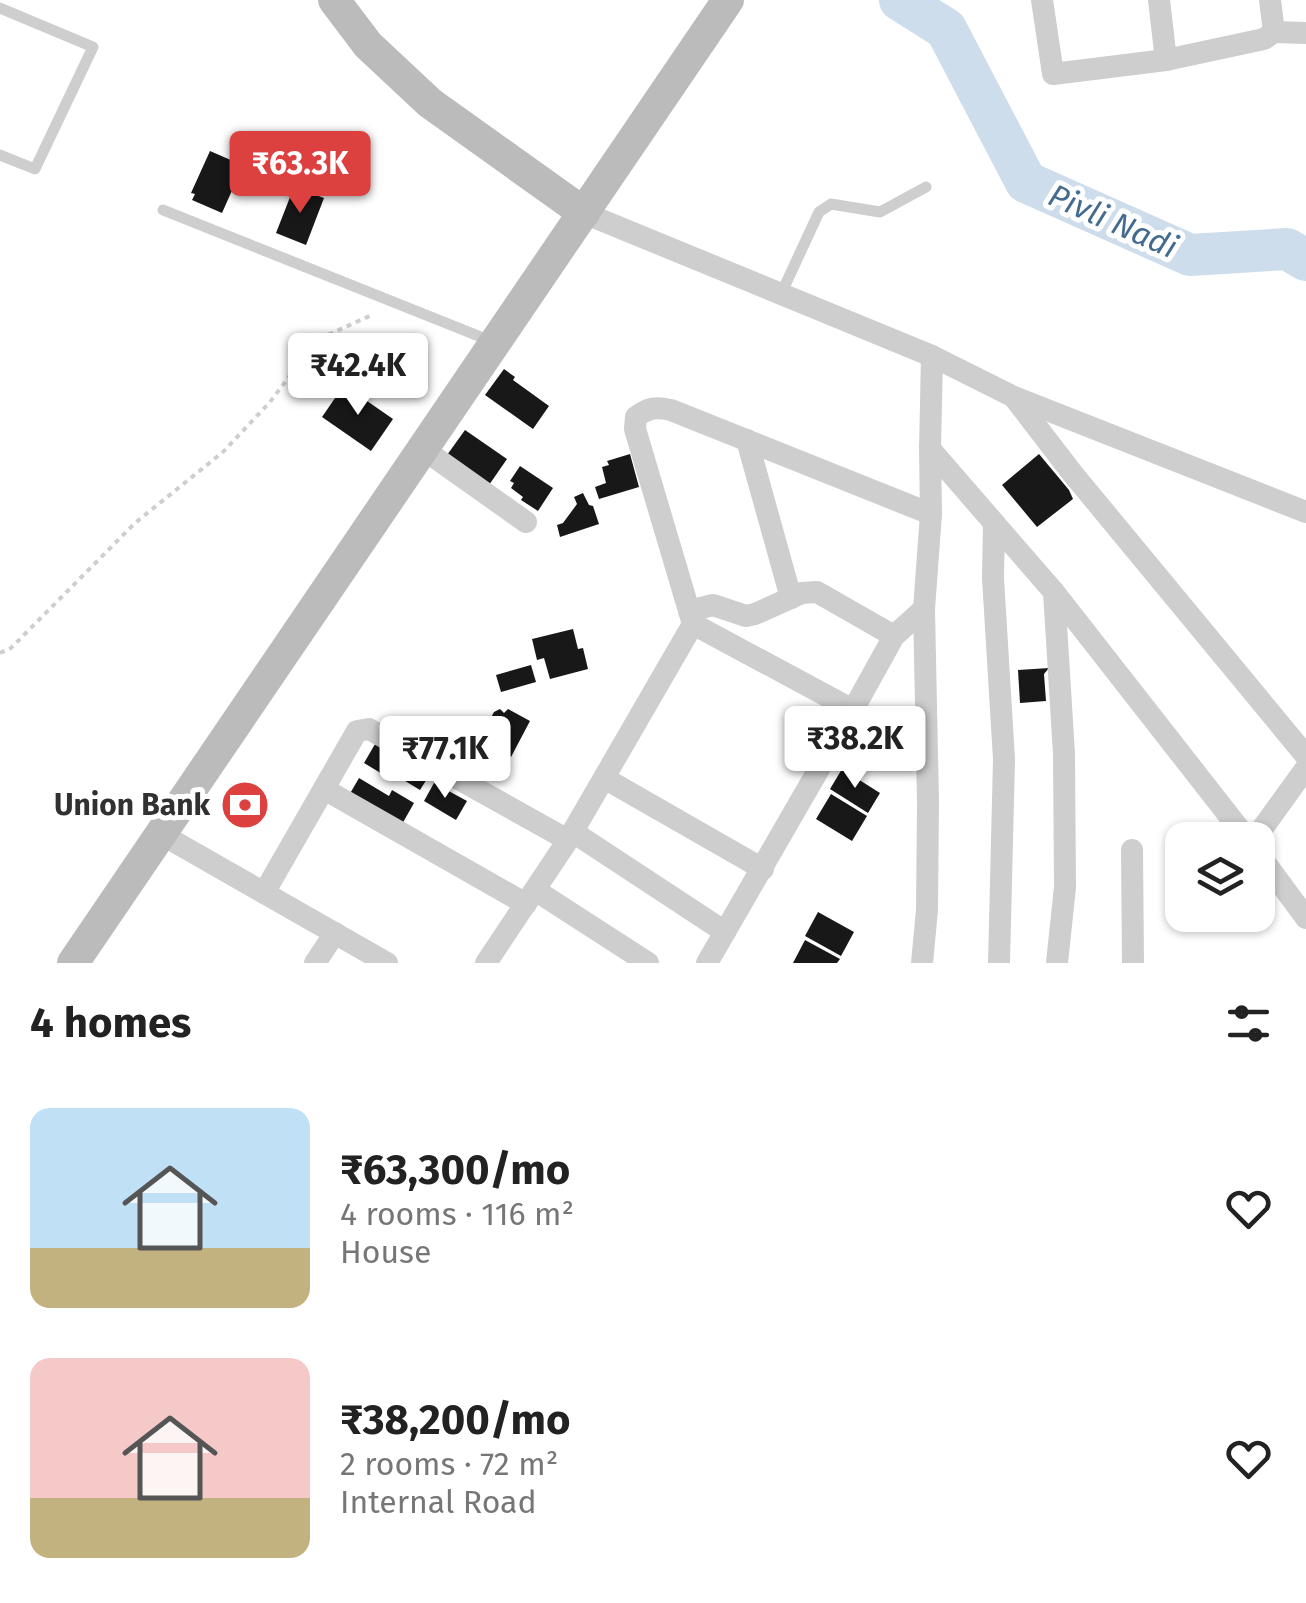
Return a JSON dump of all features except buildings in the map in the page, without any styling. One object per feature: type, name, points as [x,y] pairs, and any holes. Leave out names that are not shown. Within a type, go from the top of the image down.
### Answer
[{"type":"street","points":[[334,0],[368,44],[430,103],[584,212],[932,356],[1014,397],[1306,512]]},
{"type":"street","points":[[73,963],[728,0]]},
{"type":"street","points":[[1042,0],[1054,74],[1166,60],[1264,39],[1274,32],[1306,33]]},
{"type":"street","points":[[1159,0],[1166,60]]},
{"type":"street","points":[[1270,0],[1274,32]]},
{"type":"street","points":[[922,963],[928,910],[924,609],[931,514],[932,356]]},
{"type":"street","points":[[1014,397],[1306,756]]},
{"type":"street","points":[[853,710],[690,618],[635,429],[636,416],[657,407],[671,410],[931,514]]},
{"type":"street","points":[[746,440],[790,598]]},
{"type":"street","points":[[423,449],[526,522]]},
{"type":"street","points":[[930,449],[1054,592],[1237,822]]},
{"type":"street","points":[[994,522],[993,578],[1004,759],[999,963]]},
{"type":"street","points":[[486,963],[570,836],[690,618],[713,606],[746,616],[809,591],[894,636]]},
{"type":"street","points":[[1054,592],[1065,888],[1057,963]]},
{"type":"street","points":[[707,963],[894,636],[924,609]]},
{"type":"street","points":[[264,893],[357,731],[369,729],[570,836],[726,932]]},
{"type":"street","points":[[1265,822],[1306,768]]},
{"type":"street","points":[[604,778],[763,869]]},
{"type":"street","points":[[324,789],[648,963]]},
{"type":"street","points":[[161,834],[388,963]]},
{"type":"street","points":[[1132,850],[1134,963]]},
{"type":"street","points":[[1275,875],[1306,918]]},
{"type":"street","points":[[315,963],[336,933]]},
{"type":"lane","points":[[0,8],[93,48],[35,169],[0,154]]},
{"type":"lane","points":[[781,294],[824,207],[830,204],[880,212],[926,187]]},
{"type":"lane","points":[[163,210],[495,342]]},
{"type":"path","points":[[0,652],[11,648],[134,523],[222,452],[270,402],[321,338],[400,304]]},
{"type":"waterway","name":"Pivli Nadi","points":[[900,0],[946,29],[1026,182],[1190,255],[1287,249],[1306,260]]},
{"type":"place","name":"Union Bank","points":[[245,805]]}]
